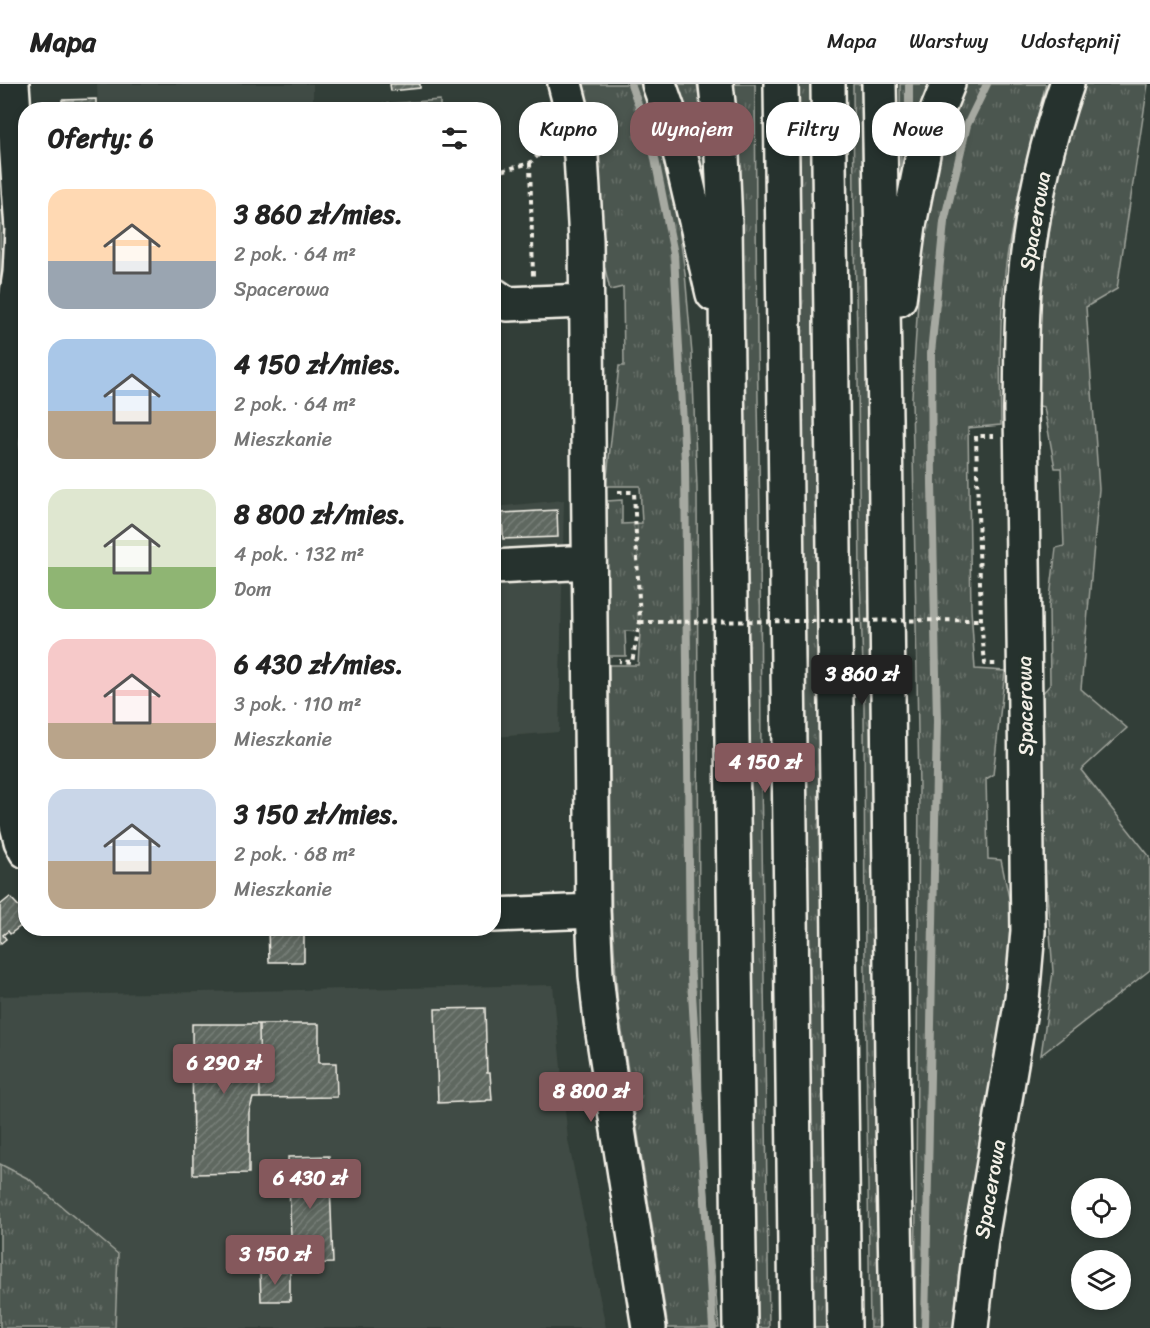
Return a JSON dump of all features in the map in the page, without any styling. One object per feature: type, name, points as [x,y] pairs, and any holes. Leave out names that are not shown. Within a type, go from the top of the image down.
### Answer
[{"type":"main road","points":[[12,84],[18,171]]},
{"type":"main road","points":[[565,84],[575,123],[583,174],[586,240],[593,911],[596,975],[601,1021],[649,1328]]},
{"type":"main road","points":[[659,84],[674,127],[727,356]]},
{"type":"main road","points":[[716,84],[722,133],[727,356],[740,1328]]},
{"type":"main road","points":[[781,84],[796,1328]]},
{"type":"main road","points":[[828,84],[844,1328]]},
{"type":"main road","points":[[879,84],[897,1328]]},
{"type":"main road","points":[[885,417],[909,225],[926,139],[948,84]]},
{"type":"main road","name":"Spacerowa","points":[[971,1328],[981,1239],[1022,999],[1027,940],[1021,409],[1024,291],[1029,243],[1042,174],[1067,84]]},
{"type":"main road","points":[[18,286],[10,339],[3,442],[10,563],[11,802],[18,829]]},
{"type":"main road","points":[[507,307],[586,301]]},
{"type":"main road","points":[[501,567],[590,562]]},
{"type":"main road","points":[[501,915],[593,911]]},
{"type":"path","points":[[501,171],[530,163],[538,156]]},
{"type":"path","points":[[507,307],[530,163]]},
{"type":"path","points":[[976,436],[981,620],[985,664]]},
{"type":"path","points":[[632,662],[640,622],[634,492]]},
{"type":"path","points":[[640,622],[981,620]]},
{"type":"shaded area","points":[[97,84],[313,84],[313,102],[98,102]]},
{"type":"shaded area","points":[[564,500],[559,732],[501,736],[501,506]]},
{"type":"shaded area","points":[[553,985],[568,1140],[606,1328],[115,1328],[118,1254],[29,1179],[0,1164],[0,996]]},
{"type":"green space","points":[[579,84],[646,84],[651,102],[630,102],[630,156],[665,156],[673,184],[685,273],[692,354],[697,488],[702,1121],[719,1328],[668,1328],[618,1006],[612,918],[609,665],[638,665],[640,632],[625,631],[626,656],[608,656],[607,501],[622,500],[622,524],[642,523],[640,486],[606,486],[619,366],[624,366],[623,287],[610,290],[598,239],[588,156],[618,156],[618,102],[581,102]]},
{"type":"green space","points":[[673,84],[697,84],[700,102],[677,102]]},
{"type":"green space","points":[[728,84],[755,84],[769,1328],[755,1328],[754,1075],[730,156],[754,156],[754,102],[728,102]]},
{"type":"green space","points":[[798,84],[818,84],[818,102],[798,102]]},
{"type":"green space","points":[[853,84],[869,84],[885,1328],[870,1328],[864,698],[854,156],[860,156],[860,102],[853,102]]},
{"type":"green space","points":[[900,84],[933,84],[926,102],[900,102]]},
{"type":"green space","points":[[965,84],[1046,84],[1023,173],[1006,264],[1001,324],[1001,425],[968,428],[971,609],[975,669],[1005,671],[993,775],[986,779],[988,859],[1001,860],[1012,912],[1011,962],[979,1171],[960,1276],[959,1328],[915,1328],[919,788],[912,397],[924,205],[938,156],[965,156],[965,102],[957,102]]},
{"type":"green space","points":[[1086,84],[1148,84],[1117,289],[1086,307],[1099,489],[1081,689],[1127,728],[1081,770],[1150,857],[1150,970],[1041,1055],[1053,972],[1045,867],[1041,695],[1050,685],[1049,606],[1056,548],[1064,546],[1061,468],[1055,468],[1044,407],[1029,404],[1060,155]]},
{"type":"green space","points":[[440,100],[440,102],[414,102]]},
{"type":"green space","points":[[690,156],[706,156],[708,184],[704,212]]},
{"type":"green space","points":[[799,156],[819,156],[827,1328],[812,1328],[803,734]]},
{"type":"green space","points":[[901,156],[906,156],[901,174]]},
{"type":"green space","points":[[11,209],[0,355],[0,211]]},
{"type":"green space","points":[[0,1164],[29,1179],[118,1254],[115,1328],[0,1328]]},
{"type":"building","points":[[390,84],[420,84],[420,88],[391,91]]},
{"type":"building","points":[[96,99],[96,102],[62,102],[62,100]]},
{"type":"building","points":[[557,510],[558,537],[503,539],[502,513]]},
{"type":"building","points":[[10,897],[18,906],[18,928],[10,934],[8,931],[3,935],[6,939],[0,944],[0,905]]},
{"type":"building","points":[[268,936],[304,936],[304,962],[269,962]]},
{"type":"building","points":[[485,1008],[487,1073],[490,1073],[492,1100],[438,1103],[435,1009]]},
{"type":"building","points":[[192,1024],[259,1024],[260,1098],[253,1098],[249,1112],[249,1173],[193,1174]]},
{"type":"building","points":[[259,1024],[319,1024],[319,1063],[336,1063],[337,1097],[260,1098]]},
{"type":"building","points":[[329,1156],[333,1263],[292,1264],[288,1157]]},
{"type":"building","points":[[290,1271],[290,1301],[261,1301],[260,1272]]},
{"type":"waterway","points":[[631,84],[652,144],[674,254],[685,462],[690,962],[713,1328]]},
{"type":"waterway","points":[[909,84],[909,102]]},
{"type":"waterway","points":[[925,1328],[937,721],[931,353],[944,222],[967,125],[987,84]]}]
